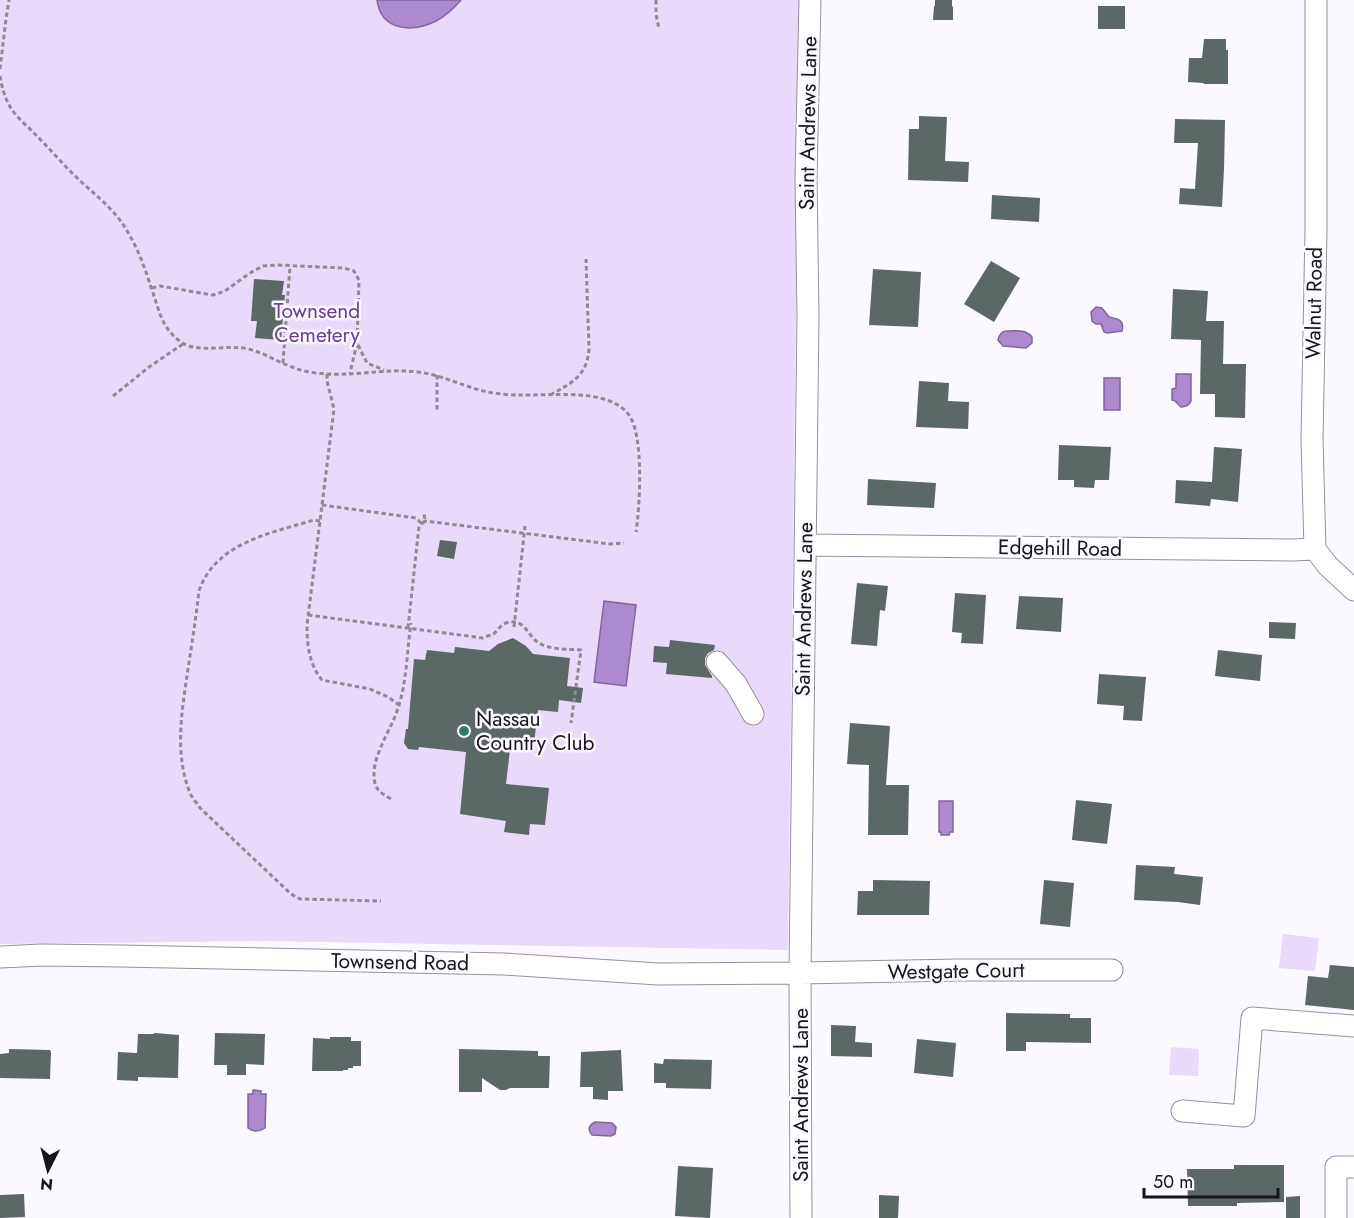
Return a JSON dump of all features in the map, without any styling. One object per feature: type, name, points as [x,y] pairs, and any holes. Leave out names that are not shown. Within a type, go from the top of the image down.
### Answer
[{"type":"street","name":"Saint Andrews Lane","points":[[801,1218],[800,974],[810,0]]},
{"type":"street","name":"Walnut Road","points":[[1315,549],[1311,439],[1316,230],[1316,0]]},
{"type":"street","name":"Edgehill Road","points":[[805,545],[1315,549]]},
{"type":"street","points":[[1315,549],[1328,566],[1354,590]]},
{"type":"street","points":[[717,662],[736,684],[753,714]]},
{"type":"street","name":"Townsend Road","points":[[0,957],[121,956],[504,964],[658,974],[800,974]]},
{"type":"street","name":"Westgate Court","points":[[800,974],[958,970],[1112,970]]},
{"type":"street","points":[[1182,1112],[1244,1116],[1252,1018],[1354,1026]]},
{"type":"street","points":[[1336,1218],[1336,1167],[1354,1167]]},
{"type":"path","points":[[0,69],[9,0]]},
{"type":"path","points":[[656,0],[659,29]]},
{"type":"path","points":[[0,76],[1,88],[12,110],[71,173],[116,215],[132,239],[152,288],[162,321],[183,344],[203,349],[225,346],[248,348],[296,369],[327,374],[417,372],[437,375],[488,392],[518,395],[577,395],[597,397],[617,404],[629,416],[639,444],[639,512],[636,532]]},
{"type":"path","points":[[550,395],[579,377],[588,361],[586,259]]},
{"type":"path","points":[[152,288],[159,286],[213,295],[220,294],[263,266],[344,268],[354,271],[359,280],[357,343],[350,374]]},
{"type":"path","points":[[283,363],[290,266]]},
{"type":"path","points":[[357,343],[367,363],[386,371]]},
{"type":"path","points":[[113,396],[149,367],[183,344]]},
{"type":"path","points":[[327,374],[333,409],[307,625],[309,654],[316,673],[322,680],[370,689],[399,705]]},
{"type":"path","points":[[437,375],[437,411]]},
{"type":"path","points":[[322,505],[416,518],[423,523],[610,544],[624,543]]},
{"type":"path","points":[[390,799],[378,791],[375,784],[375,763],[399,705],[404,683],[420,526],[423,523],[424,513]]},
{"type":"path","points":[[320,521],[314,520],[254,538],[220,560],[203,580],[199,591],[180,725],[185,778],[190,795],[200,808],[291,894],[300,898],[381,901]]},
{"type":"path","points":[[515,625],[525,526]]},
{"type":"path","points":[[308,615],[483,638],[492,635],[508,622],[515,625],[522,624],[533,639],[545,646],[581,650],[571,723]]},
{"type":"path","points":[[409,628],[411,623]]},
{"type":"green space","name":"Nassau Country Club","points":[[0,0],[800,0],[788,950],[266,941],[0,944]]},
{"type":"green space","points":[[1283,934],[1319,938],[1315,971],[1279,968]]},
{"type":"green space","points":[[1171,1047],[1199,1049],[1198,1076],[1169,1075]]},
{"type":"shaded area","points":[[377,0],[461,0],[450,12],[436,21],[408,28],[399,27],[385,18]]},
{"type":"shaded area","points":[[1096,307],[1102,308],[1109,317],[1120,321],[1122,331],[1104,332],[1101,324],[1092,321],[1091,312]]},
{"type":"shaded area","points":[[1006,331],[1027,333],[1032,337],[1032,343],[1026,348],[1003,346],[998,340]]},
{"type":"shaded area","points":[[1176,374],[1191,374],[1191,401],[1181,407],[1172,400],[1172,389],[1176,388]]},
{"type":"shaded area","points":[[1104,378],[1120,378],[1120,410],[1104,410]]},
{"type":"shaded area","points":[[604,601],[636,605],[626,686],[594,682]]},
{"type":"shaded area","points":[[939,801],[953,801],[953,832],[949,835],[941,835],[939,832]]},
{"type":"shaded area","points":[[253,1090],[266,1094],[265,1128],[258,1131],[248,1128],[248,1094],[253,1094]]},
{"type":"shaded area","points":[[595,1122],[612,1123],[616,1127],[615,1134],[611,1136],[592,1135],[589,1128]]},
{"type":"building","points":[[935,0],[952,0],[953,20],[933,20]]},
{"type":"building","points":[[1098,6],[1125,6],[1125,29],[1098,29]]},
{"type":"building","points":[[1204,39],[1226,39],[1228,84],[1188,82],[1189,58],[1202,58]]},
{"type":"building","points":[[919,116],[947,117],[945,161],[969,162],[968,182],[908,180],[909,129],[919,129]]},
{"type":"building","points":[[1175,119],[1225,120],[1222,207],[1179,204],[1180,188],[1195,189],[1198,143],[1174,143]]},
{"type":"building","points":[[992,195],[1040,198],[1039,222],[991,219]]},
{"type":"building","points":[[991,261],[1020,278],[994,322],[964,304]]},
{"type":"building","points":[[873,269],[921,272],[918,327],[869,325]]},
{"type":"building","points":[[254,279],[284,281],[281,340],[255,338],[257,321],[251,321]]},
{"type":"building","points":[[1173,289],[1208,291],[1206,321],[1224,321],[1223,364],[1246,364],[1245,418],[1215,417],[1215,394],[1200,394],[1201,340],[1171,339]]},
{"type":"building","points":[[919,381],[949,383],[948,401],[969,402],[968,429],[916,427]]},
{"type":"building","points":[[1059,445],[1111,447],[1109,480],[1095,480],[1094,488],[1074,487],[1074,480],[1058,480]]},
{"type":"building","points":[[1214,447],[1242,449],[1238,502],[1211,499],[1210,506],[1175,503],[1176,480],[1212,482]]},
{"type":"building","points":[[868,479],[936,483],[934,508],[867,505]]},
{"type":"building","points":[[440,540],[457,542],[454,559],[437,556]]},
{"type":"building","points":[[857,583],[888,586],[885,611],[880,610],[877,646],[851,644]]},
{"type":"building","points":[[955,593],[986,595],[983,644],[961,643],[962,633],[952,632]]},
{"type":"building","points":[[1019,596],[1063,598],[1061,632],[1016,629]]},
{"type":"building","points":[[1269,622],[1296,623],[1295,639],[1269,638]]},
{"type":"building","name":"Nassau Country Club","points":[[513,638],[526,646],[533,654],[570,658],[567,686],[583,688],[581,703],[559,700],[558,712],[538,710],[534,744],[511,741],[506,784],[549,788],[545,825],[530,824],[529,835],[504,832],[506,821],[460,814],[466,752],[419,747],[418,750],[408,749],[404,743],[406,729],[408,729],[414,659],[425,660],[427,650],[454,653],[455,647],[489,651],[498,644]]},
{"type":"building","points":[[670,640],[715,645],[714,650],[705,658],[705,665],[712,678],[666,674],[667,663],[653,662],[654,646],[669,647]]},
{"type":"building","points":[[1218,650],[1262,655],[1260,681],[1215,676]]},
{"type":"building","points":[[1099,674],[1146,677],[1142,721],[1123,720],[1124,706],[1097,704]]},
{"type":"building","points":[[850,723],[890,726],[886,785],[909,785],[908,835],[868,835],[869,765],[847,764]]},
{"type":"building","points":[[1076,800],[1112,804],[1107,844],[1072,840]]},
{"type":"building","points":[[1136,865],[1175,867],[1174,874],[1203,877],[1200,905],[1134,900]]},
{"type":"building","points":[[873,880],[930,881],[929,915],[857,915],[858,891],[873,891]]},
{"type":"building","points":[[1044,880],[1074,883],[1070,927],[1040,924]]},
{"type":"building","points":[[1330,965],[1354,967],[1354,1010],[1305,1005],[1308,976],[1328,978]]},
{"type":"building","points":[[1006,1013],[1070,1014],[1070,1018],[1091,1018],[1091,1043],[1026,1042],[1026,1051],[1006,1051]]},
{"type":"building","points":[[831,1025],[856,1026],[855,1042],[872,1043],[872,1057],[831,1056]]},
{"type":"building","points":[[215,1033],[265,1034],[264,1065],[246,1064],[246,1075],[227,1075],[227,1065],[214,1065]]},
{"type":"building","points":[[138,1034],[179,1035],[178,1078],[138,1077],[138,1081],[117,1080],[118,1052],[137,1053]]},
{"type":"building","points":[[330,1037],[351,1037],[351,1041],[361,1041],[361,1066],[353,1066],[343,1071],[312,1071],[313,1038],[330,1039]]},
{"type":"building","points":[[917,1039],[956,1043],[953,1077],[914,1073]]},
{"type":"building","points":[[9,1049],[50,1050],[50,1079],[0,1078],[0,1054],[9,1053]]},
{"type":"building","points":[[459,1049],[538,1051],[538,1056],[550,1056],[549,1088],[500,1090],[482,1078],[482,1092],[459,1092]]},
{"type":"building","points":[[621,1050],[623,1091],[608,1091],[608,1100],[593,1099],[593,1087],[580,1087],[581,1052]]},
{"type":"building","points":[[664,1059],[712,1060],[711,1089],[666,1088],[666,1083],[654,1083],[654,1063],[663,1064]]},
{"type":"building","points":[[1234,1165],[1284,1165],[1284,1202],[1237,1203],[1237,1206],[1188,1206],[1187,1169],[1234,1169]]},
{"type":"building","points":[[678,1166],[713,1168],[710,1218],[675,1216]]},
{"type":"building","points":[[24,1194],[25,1217],[0,1218],[0,1195]]},
{"type":"building","points":[[879,1195],[899,1196],[898,1218],[879,1218]]},
{"type":"building","points":[[1300,1196],[1300,1218],[1286,1218],[1286,1197]]},
{"type":"place","name":"Nassau Country Club","points":[[464,731]]},
{"type":"park label","name":"Townsend Cemetery","points":[[317,323]]}]
